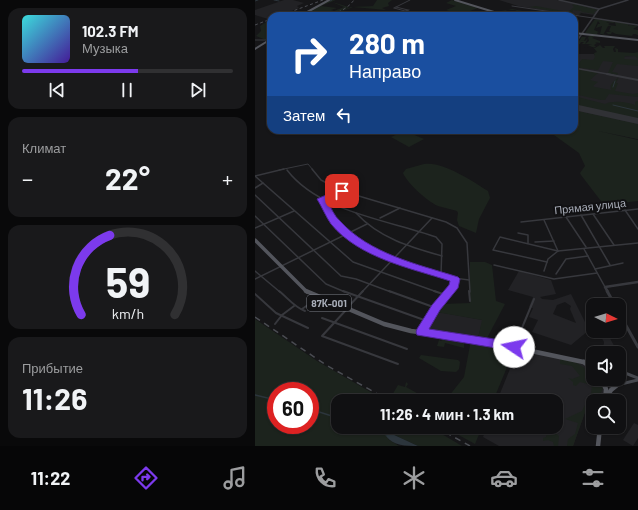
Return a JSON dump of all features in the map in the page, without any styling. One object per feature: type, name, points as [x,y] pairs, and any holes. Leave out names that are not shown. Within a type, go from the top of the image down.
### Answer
[{"type":"main road","points":[[307,12],[329,0]]},
{"type":"main road","points":[[455,0],[494,12]]},
{"type":"main road","points":[[578,32],[638,40]]},
{"type":"main road","points":[[255,49],[267,42]]},
{"type":"main road","name":"87К-001","points":[[255,240],[303,289],[318,298],[346,310],[393,327],[514,347],[586,362]]},
{"type":"main road","name":"87К-001","points":[[581,361],[586,365]]},
{"type":"main road","points":[[626,375],[638,379]]},
{"type":"main road","points":[[626,382],[638,379]]},
{"type":"main road","points":[[609,394],[616,386]]},
{"type":"main road","points":[[597,446],[600,434]]},
{"type":"street","points":[[394,8],[410,0]]},
{"type":"street","points":[[559,0],[599,9],[628,0]]},
{"type":"street","points":[[511,6],[552,12]]},
{"type":"street","points":[[400,7],[409,10],[405,11],[394,8],[400,7]]},
{"type":"street","points":[[578,39],[599,9]]},
{"type":"street","points":[[578,16],[638,24]]},
{"type":"street","points":[[255,40],[267,40]]},
{"type":"street","points":[[578,69],[638,80]]},
{"type":"street","points":[[255,176],[308,164],[321,180],[342,191],[432,218],[457,228],[465,237],[467,243],[470,301]]},
{"type":"street","points":[[286,169],[301,187],[322,199],[420,231],[440,240],[442,256],[441,276]]},
{"type":"street","points":[[255,176],[353,262],[446,295]]},
{"type":"street","points":[[255,188],[263,183]]},
{"type":"street","points":[[322,199],[342,191]]},
{"type":"street","points":[[255,195],[341,276],[370,284],[436,308]]},
{"type":"street","points":[[322,199],[329,215],[347,234],[363,246],[393,259],[441,276],[469,280]]},
{"type":"street","points":[[379,218],[400,208]]},
{"type":"street","name":"Прямая улица","points":[[521,222],[638,209]]},
{"type":"street","points":[[625,210],[638,229]]},
{"type":"street","points":[[255,228],[294,211]]},
{"type":"street","points":[[355,211],[367,224],[392,239],[442,256]]},
{"type":"street","points":[[593,214],[614,245]]},
{"type":"street","points":[[581,215],[610,265]]},
{"type":"street","points":[[255,216],[325,284],[427,322]]},
{"type":"street","points":[[566,217],[585,248],[611,298]]},
{"type":"street","points":[[398,364],[322,336],[332,323],[382,273],[393,259],[432,218]]},
{"type":"street","name":"Прямая улица","points":[[544,220],[557,251]]},
{"type":"street","points":[[633,222],[638,221]]},
{"type":"street","points":[[255,279],[367,224]]},
{"type":"street","points":[[518,232],[528,235],[528,243]]},
{"type":"street","points":[[547,262],[493,250],[500,237],[557,251],[638,242]]},
{"type":"street","points":[[535,242],[554,241]]},
{"type":"street","points":[[544,271],[550,256],[557,251]]},
{"type":"street","points":[[556,274],[566,258],[588,256]]},
{"type":"street","points":[[595,269],[623,263]]},
{"type":"street","points":[[494,265],[553,280],[597,273]]},
{"type":"street","points":[[255,271],[291,301],[294,306],[305,311]]},
{"type":"street","points":[[421,332],[436,308],[454,286],[455,279]]},
{"type":"street","points":[[605,287],[638,282]]},
{"type":"street","points":[[255,294],[282,315],[308,328]]},
{"type":"street","points":[[302,309],[318,298]]},
{"type":"street","points":[[514,347],[520,329],[534,299]]},
{"type":"street","points":[[275,324],[282,315],[294,306]]},
{"type":"street","points":[[321,318],[407,349]]},
{"type":"street","points":[[626,326],[638,347]]},
{"type":"shaded area","points":[[284,0],[293,0],[304,3],[297,6],[299,8],[288,12],[267,12],[267,19],[255,15],[255,10]]},
{"type":"shaded area","points":[[331,0],[336,0],[321,6],[337,8],[331,10],[334,11],[344,7],[332,2],[349,7],[338,12],[309,12]]},
{"type":"shaded area","points":[[377,0],[392,0],[388,3],[389,6],[382,8],[386,10],[353,7],[338,12],[351,7],[375,6],[373,6]]},
{"type":"shaded area","points":[[452,0],[478,8],[470,11],[472,12],[453,12],[446,10],[456,6],[446,3]]},
{"type":"shaded area","points":[[499,0],[557,0],[598,9],[595,15],[581,13],[578,16],[578,12],[554,12],[518,6]]},
{"type":"shaded area","points":[[575,4],[598,10],[594,12],[595,14],[582,12],[578,15],[582,11],[573,10],[572,12],[568,12],[574,7],[572,5]]},
{"type":"shaded area","points":[[536,6],[568,12],[529,7]]},
{"type":"shaded area","points":[[512,9],[528,12],[519,12],[515,10],[508,10]]},
{"type":"shaded area","points":[[595,19],[629,24],[628,26],[638,26],[633,29],[638,30],[638,35],[633,34],[632,36],[612,32],[611,34],[608,34],[606,32],[611,32],[609,31],[611,26],[608,26],[603,34],[600,34],[602,26],[596,28],[598,24],[600,24],[598,21],[594,30],[599,32],[597,33],[598,35],[585,33]],"holes":[[[606,22],[615,22],[616,26],[608,25],[610,24]]]},
{"type":"shaded area","points":[[267,22],[267,40],[256,36],[261,31],[260,26]]},
{"type":"shaded area","points":[[583,35],[582,37],[586,37],[584,41],[588,38],[585,44],[582,44],[584,42],[581,42],[580,44],[578,42]]},
{"type":"shaded area","points":[[591,35],[595,36],[592,38],[600,41],[600,43],[595,42],[597,43],[594,45],[596,47],[583,48],[592,47],[588,45],[592,44],[585,44],[589,41],[588,37]]},
{"type":"shaded area","points":[[600,45],[603,48],[605,48],[604,46],[615,46],[613,49],[614,52],[616,52],[615,48],[618,49],[618,52],[638,52],[638,59],[635,56],[625,56],[624,59],[638,60],[638,66],[617,64],[612,72],[618,73],[617,75],[608,73],[613,62],[603,61],[598,70],[578,68],[578,65],[582,59],[593,60],[595,57],[594,53],[597,52],[593,47],[595,48]]},
{"type":"shaded area","points":[[578,54],[594,54],[596,57],[638,56],[638,139],[578,126]]},
{"type":"shaded area","points":[[578,69],[598,73],[590,80],[598,82],[593,86],[595,87],[611,90],[612,84],[619,77],[616,83],[618,83],[615,91],[633,94],[638,93],[638,97],[609,94],[605,100],[578,95]]},
{"type":"shaded area","points":[[578,97],[605,104],[620,102],[635,105],[635,102],[638,101],[638,119],[578,106]]},
{"type":"shaded area","points":[[578,111],[638,124],[638,139],[598,131],[638,140],[638,201],[604,205],[580,173],[585,166],[579,153],[553,134],[578,134]]},
{"type":"shaded area","points":[[398,134],[412,134],[424,139],[409,147],[391,137]]},
{"type":"shaded area","points":[[424,164],[432,164],[448,169],[466,177],[488,191],[490,198],[479,219],[476,233],[459,226],[457,211],[434,204],[418,191],[405,177],[403,173],[406,169]]},
{"type":"shaded area","points":[[470,262],[485,262],[492,265],[496,301],[505,304],[486,340],[478,338],[482,320],[436,312],[443,304],[470,303]]},
{"type":"shaded area","points":[[519,271],[551,280],[556,294],[540,297],[542,299],[553,300],[571,294],[586,324],[586,332],[571,345],[532,332],[538,320],[529,317],[533,308],[529,307],[533,297],[508,290]],"holes":[[[565,302],[571,306],[570,309],[576,323],[553,314],[557,305]]]},
{"type":"shaded area","points":[[438,312],[483,320],[478,338],[426,331]]},
{"type":"shaded area","points":[[255,319],[317,361],[374,394],[331,394],[331,434],[390,434],[388,439],[399,446],[255,446]]},
{"type":"shaded area","points":[[445,338],[464,340],[464,348],[445,343],[444,347],[437,346],[439,340],[441,341]]},
{"type":"shaded area","points":[[602,338],[610,338],[614,346],[602,346],[604,342]]},
{"type":"shaded area","points":[[471,340],[515,348],[496,394],[451,394],[464,377]]},
{"type":"shaded area","points":[[518,349],[583,364],[586,367],[586,386],[603,386],[604,388],[603,394],[586,394],[586,409],[573,446],[499,446],[483,437],[484,434],[563,434],[563,394],[500,394]]},
{"type":"shaded area","points":[[421,355],[458,360],[460,362],[459,369],[456,372],[441,371],[419,358]]},
{"type":"shaded area","points":[[560,359],[565,359],[586,369],[586,384],[580,382],[576,386],[573,385],[573,382],[568,378],[572,379],[580,376],[572,366],[560,364]]},
{"type":"shaded area","points":[[406,382],[408,384],[406,387],[419,394],[393,394],[398,385],[405,387]]},
{"type":"shaded area","points":[[592,386],[601,386],[603,388],[600,394],[591,394]]},
{"type":"shaded area","points":[[586,403],[586,410],[573,446],[567,446],[568,439],[575,434],[578,423],[565,419],[582,411]]},
{"type":"shaded area","points":[[634,423],[638,425],[638,438],[633,446],[623,440]]},
{"type":"shaded area","points":[[392,434],[442,434],[462,446],[418,446]]},
{"type":"shaded area","points":[[392,434],[418,446],[396,444],[386,436]]},
{"type":"shaded area","points":[[457,434],[479,434],[475,444]]},
{"type":"shaded area","points":[[546,434],[557,434],[559,436],[558,446],[554,446],[553,442],[548,440],[543,441],[543,438],[546,437]]},
{"type":"waterway","points":[[274,0],[279,1]]},
{"type":"waterway","points":[[613,87],[615,81]]},
{"type":"waterway","points":[[613,105],[638,111]]},
{"type":"waterway","points":[[255,395],[267,398]]},
{"type":"waterway","points":[[319,412],[331,416]]},
{"type":"runway","points":[[578,108],[638,121]]},
{"type":"railway","points":[[290,12],[323,0]]},
{"type":"railway","points":[[338,12],[354,0]]},
{"type":"railway","points":[[255,25],[267,20]]},
{"type":"railway","points":[[255,317],[326,365],[378,394]]},
{"type":"railway","points":[[449,434],[470,446]]},
{"type":"route","points":[[342,191],[322,199],[329,215],[357,242],[369,249],[393,259],[455,279],[454,286],[436,308],[421,332],[467,338],[514,347]]}]
